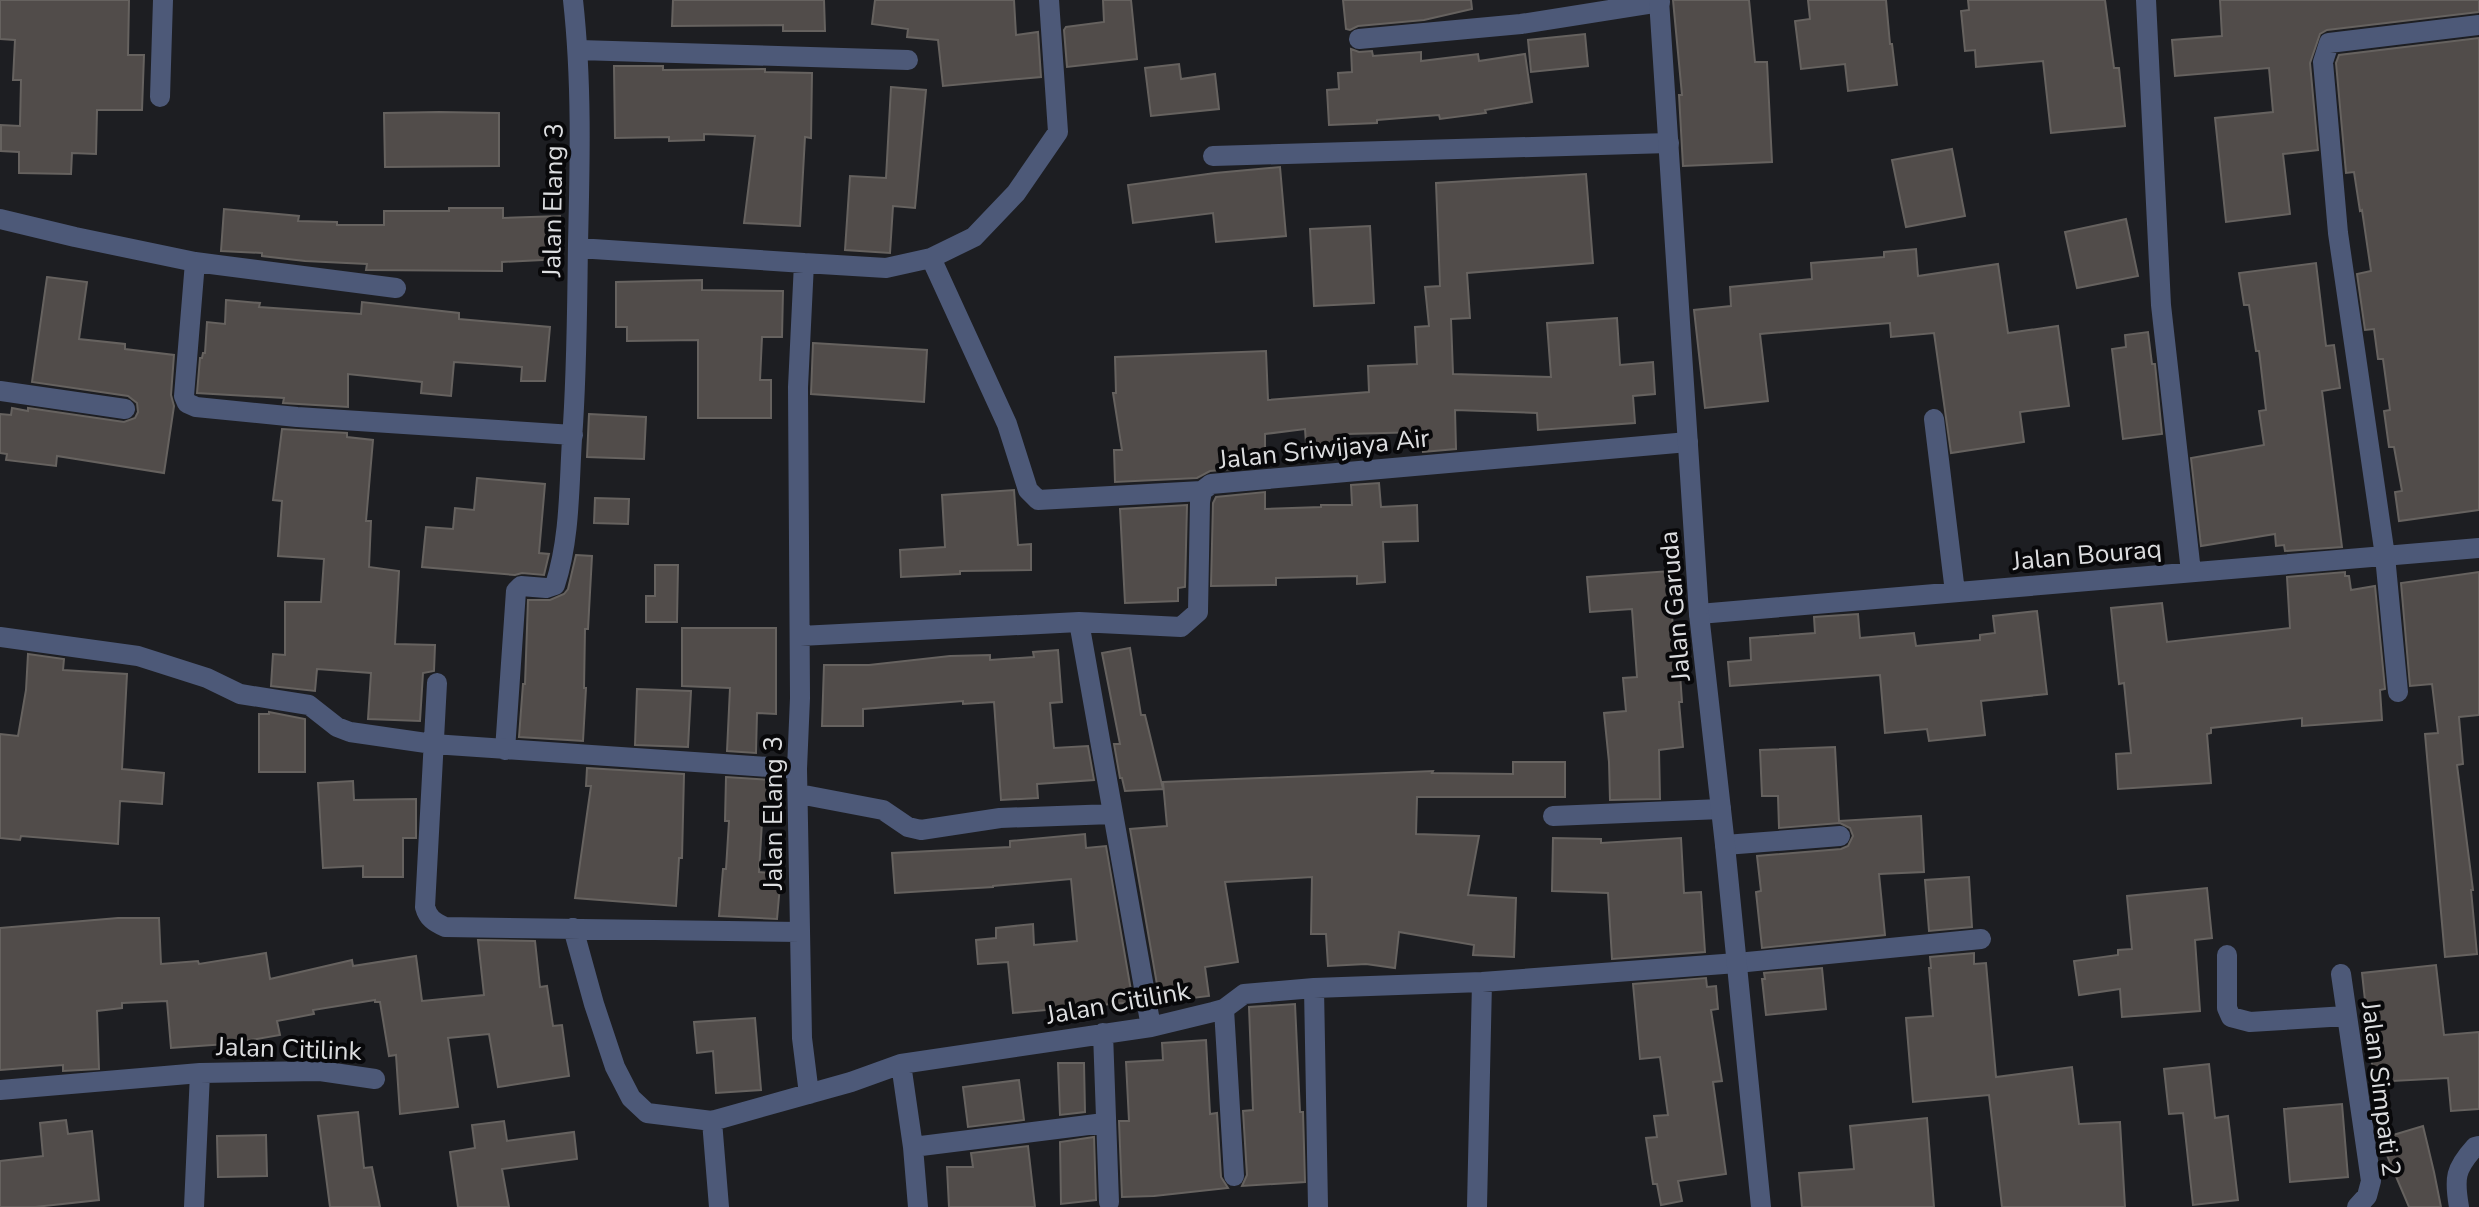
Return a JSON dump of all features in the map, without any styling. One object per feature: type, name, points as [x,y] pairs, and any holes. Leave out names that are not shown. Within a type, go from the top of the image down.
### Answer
[{"type":"street","points":[[160,97],[163,0]]},
{"type":"street","name":"Jalan Elang 3","points":[[505,750],[516,591],[521,586],[546,588],[555,585],[564,544],[576,389],[580,128],[579,50],[573,0]]},
{"type":"street","points":[[578,248],[886,268],[931,258],[974,237],[1016,193],[1058,132],[1049,0]]},
{"type":"street","points":[[2146,0],[2161,305],[2191,572]]},
{"type":"street","points":[[1359,39],[1521,24],[1660,1]]},
{"type":"street","name":"Jalan Garuda","points":[[1660,1],[1699,614],[1761,1207]]},
{"type":"street","points":[[2398,692],[2385,556],[2338,233],[2323,62],[2329,43],[2479,25]]},
{"type":"street","points":[[579,50],[908,60]]},
{"type":"street","points":[[1213,156],[1669,143]]},
{"type":"street","points":[[0,219],[195,262],[396,288]]},
{"type":"street","points":[[931,258],[1007,424],[1028,490],[1038,500],[1202,491]]},
{"type":"street","points":[[195,262],[184,396],[187,403],[196,407],[297,417],[573,435]]},
{"type":"street","name":"Jalan Elang 3","points":[[804,263],[798,387],[800,636],[797,769],[802,1038],[809,1094]]},
{"type":"street","points":[[0,391],[125,409]]},
{"type":"street","points":[[1934,419],[1955,592]]},
{"type":"street","name":"Jalan Sriwijaya Air","points":[[800,636],[1079,622],[1181,627],[1198,612],[1200,502],[1202,491],[1211,484],[1688,442]]},
{"type":"street","name":"Jalan Bouraq","points":[[1699,614],[2479,548]]},
{"type":"street","points":[[1079,622],[1151,1027]]},
{"type":"street","points":[[0,637],[138,656],[207,678],[240,694],[309,705],[337,727],[350,732],[505,750],[797,769]]},
{"type":"street","points":[[437,683],[425,907],[427,915],[434,922],[445,927],[800,932]]},
{"type":"street","points":[[799,794],[883,810],[908,827],[921,830],[1000,818],[1113,814]]},
{"type":"street","points":[[1553,816],[1721,809]]},
{"type":"street","points":[[1725,845],[1840,836]]},
{"type":"street","name":"Jalan Citilink","points":[[573,928],[615,1067],[631,1098],[647,1113],[712,1121],[901,1064],[1151,1027],[1224,1009],[1244,994],[1314,988],[1482,982],[1737,963],[1981,939]]},
{"type":"street","points":[[2227,955],[2227,1008],[2231,1017],[2250,1022],[2346,1016]]},
{"type":"street","name":"Jalan Simpati 2","points":[[2341,974],[2371,1181],[2367,1196],[2357,1207]]},
{"type":"street","points":[[1477,1207],[1482,982]]},
{"type":"street","points":[[1314,988],[1318,1207]]},
{"type":"street","points":[[1224,1009],[1234,1176]]},
{"type":"street","points":[[1103,1033],[1109,1202]]},
{"type":"street","points":[[901,1064],[918,1207]]},
{"type":"street","name":"Jalan Citilink","points":[[0,1090],[200,1073],[320,1071],[375,1079]]},
{"type":"street","points":[[194,1207],[200,1073]]},
{"type":"street","points":[[712,1121],[719,1207]]},
{"type":"street","points":[[913,1147],[1104,1123]]},
{"type":"street","points":[[2459,1207],[2455,1186],[2458,1169],[2477,1147]]},
{"type":"building","points":[[0,0],[129,0],[128,55],[144,55],[142,110],[97,110],[96,154],[72,153],[71,174],[19,173],[19,152],[1,151],[1,125],[20,126],[21,80],[13,80],[15,40],[0,39]]},
{"type":"building","points":[[673,0],[824,0],[825,31],[783,31],[783,25],[672,26]]},
{"type":"building","points":[[875,0],[1014,0],[1016,35],[1038,32],[1041,77],[943,86],[938,40],[907,37],[908,29],[872,24]]},
{"type":"building","points":[[1103,0],[1131,0],[1137,59],[1067,67],[1064,30],[1066,27],[1104,22]]},
{"type":"building","points":[[1343,0],[1471,0],[1472,9],[1424,20],[1358,26],[1350,30],[1346,29]]},
{"type":"building","points":[[1673,0],[1749,0],[1755,62],[1767,62],[1772,162],[1683,166],[1679,95],[1682,95]]},
{"type":"building","points":[[1808,0],[1886,0],[1897,85],[1848,91],[1845,64],[1801,69],[1795,21],[1810,19]]},
{"type":"building","points":[[1968,0],[2105,0],[2114,68],[2119,68],[2125,126],[2051,133],[2043,61],[1976,67],[1975,50],[1965,51],[1961,11],[1969,10]]},
{"type":"building","points":[[2220,0],[2479,0],[2479,12],[2327,30],[2320,34],[2310,63],[2318,150],[2283,154],[2290,214],[2226,222],[2215,118],[2273,112],[2269,68],[2175,76],[2172,40],[2222,36]]},
{"type":"building","points":[[1585,34],[1588,66],[1531,72],[1528,40]]},
{"type":"building","points":[[2479,38],[2479,510],[2399,521],[2395,492],[2402,491],[2394,447],[2389,447],[2384,411],[2390,410],[2383,359],[2378,359],[2374,329],[2365,330],[2357,274],[2371,271],[2354,172],[2346,173],[2336,63],[2339,55]]},
{"type":"building","points":[[1351,49],[1372,51],[1373,56],[1421,52],[1421,61],[1478,54],[1479,61],[1525,54],[1532,102],[1485,110],[1486,113],[1440,119],[1439,115],[1329,125],[1327,90],[1339,89],[1338,73],[1352,72]]},
{"type":"building","points":[[1179,64],[1181,79],[1215,74],[1219,109],[1151,116],[1145,68]]},
{"type":"building","points":[[614,66],[812,73],[811,138],[805,137],[800,226],[744,223],[755,136],[704,134],[704,140],[669,141],[669,137],[615,138]]},
{"type":"building","points":[[891,87],[926,90],[915,208],[893,206],[890,253],[845,250],[850,176],[886,178]]},
{"type":"building","points":[[384,113],[499,113],[499,166],[385,167]]},
{"type":"building","points":[[1952,149],[1965,216],[1906,227],[1892,160]]},
{"type":"building","points":[[1280,167],[1286,236],[1216,242],[1213,213],[1133,223],[1128,185]]},
{"type":"building","points":[[1586,174],[1593,263],[1467,273],[1470,318],[1451,319],[1453,374],[1551,377],[1547,323],[1617,318],[1620,365],[1653,362],[1655,394],[1633,396],[1635,423],[1538,430],[1537,413],[1455,410],[1456,449],[1423,452],[1422,432],[1346,434],[1348,455],[1307,458],[1305,429],[1265,434],[1265,466],[1210,471],[1197,478],[1115,482],[1114,450],[1122,450],[1113,393],[1116,393],[1115,357],[1266,351],[1268,400],[1369,392],[1368,366],[1417,364],[1415,327],[1429,326],[1425,287],[1440,286],[1436,183]]},
{"type":"building","points":[[449,208],[503,208],[503,218],[560,216],[562,259],[502,262],[502,271],[366,270],[367,264],[305,261],[262,256],[262,253],[221,251],[224,209],[299,216],[298,221],[337,222],[337,225],[384,225],[384,211],[449,211]]},
{"type":"building","points":[[2126,219],[2138,276],[2077,288],[2065,232]]},
{"type":"building","points":[[1370,226],[1374,303],[1314,306],[1310,229]]},
{"type":"building","points":[[1916,249],[1918,276],[1998,264],[2008,333],[2058,326],[2069,406],[2020,412],[2024,442],[1951,453],[1934,333],[1891,337],[1890,323],[1760,334],[1768,401],[1705,408],[1694,310],[1731,306],[1730,287],[1812,279],[1811,263],[1884,257],[1884,252]]},
{"type":"building","points":[[2316,263],[2326,346],[2334,345],[2340,388],[2322,391],[2342,547],[2285,551],[2284,545],[2276,546],[2275,534],[2201,546],[2191,458],[2264,445],[2259,411],[2266,410],[2259,351],[2256,351],[2249,305],[2244,305],[2239,273]]},
{"type":"building","points":[[47,277],[87,282],[79,339],[125,344],[125,349],[174,355],[171,395],[174,406],[164,473],[57,456],[56,466],[6,460],[7,454],[0,453],[0,414],[11,415],[12,408],[124,422],[135,418],[138,412],[137,403],[128,396],[32,382]]},
{"type":"building","points":[[702,280],[702,290],[783,291],[782,337],[762,337],[760,380],[771,380],[771,418],[698,418],[698,340],[627,341],[627,327],[616,327],[616,282]]},
{"type":"building","points":[[226,300],[260,303],[259,307],[361,314],[362,302],[459,313],[459,319],[550,327],[545,381],[521,381],[522,367],[454,362],[451,396],[421,393],[422,382],[348,374],[348,407],[283,403],[284,398],[197,393],[207,322],[225,324]]},
{"type":"building","points":[[2148,332],[2152,364],[2155,364],[2162,434],[2123,439],[2112,349],[2126,347],[2125,335]]},
{"type":"building","points":[[813,343],[927,350],[924,402],[811,394]]},
{"type":"building","points":[[589,414],[646,417],[644,459],[587,457]]},
{"type":"building","points":[[282,429],[347,433],[347,437],[373,440],[366,521],[371,521],[369,567],[399,571],[395,644],[435,645],[434,671],[423,673],[420,721],[368,719],[371,673],[317,669],[315,691],[271,686],[273,654],[285,655],[285,602],[321,602],[324,559],[278,556],[282,501],[273,500]]},
{"type":"building","points":[[477,478],[545,484],[539,553],[549,554],[544,575],[422,567],[426,527],[453,529],[455,508],[474,510]]},
{"type":"building","points":[[1379,483],[1381,507],[1417,505],[1418,541],[1383,542],[1385,582],[1357,584],[1357,576],[1276,578],[1276,585],[1211,586],[1213,503],[1216,497],[1265,492],[1265,509],[1352,505],[1351,485]]},
{"type":"building","points":[[1014,490],[1018,545],[1031,544],[1031,570],[960,571],[960,574],[901,577],[900,550],[945,547],[942,495]]},
{"type":"building","points":[[595,498],[629,499],[628,524],[594,523]]},
{"type":"building","points":[[1187,505],[1185,587],[1178,588],[1178,601],[1125,603],[1120,509]]},
{"type":"building","points":[[576,555],[592,556],[588,629],[585,629],[583,741],[519,737],[525,684],[528,600],[550,600],[564,594]]},
{"type":"building","points":[[655,565],[678,565],[677,622],[646,622],[646,596],[655,596]]},
{"type":"building","points":[[1670,571],[1675,674],[1680,674],[1683,747],[1659,750],[1660,799],[1610,800],[1604,713],[1626,711],[1623,678],[1637,677],[1632,609],[1590,612],[1587,577]]},
{"type":"building","points":[[2345,572],[2345,576],[2349,576],[2351,590],[2375,586],[2385,689],[2380,690],[2382,720],[2302,726],[2302,718],[2211,728],[2211,733],[2207,734],[2211,783],[2118,789],[2116,754],[2131,753],[2124,683],[2119,684],[2111,608],[2162,603],[2167,642],[2290,628],[2287,577]]},
{"type":"building","points":[[2479,572],[2479,715],[2459,717],[2463,764],[2457,765],[2473,890],[2477,954],[2445,957],[2425,734],[2438,733],[2432,684],[2410,686],[2401,583]]},
{"type":"building","points":[[2037,611],[2047,694],[1981,701],[1985,735],[1929,741],[1927,729],[1885,733],[1880,675],[1730,686],[1728,662],[1751,660],[1750,638],[1815,633],[1814,617],[1858,614],[1860,638],[1914,633],[1916,646],[1980,640],[1980,635],[1995,633],[1993,616]]},
{"type":"building","points":[[682,628],[776,628],[776,714],[757,713],[756,753],[727,751],[730,688],[682,686]]},
{"type":"building","points":[[1130,648],[1141,715],[1145,715],[1163,789],[1125,791],[1120,778],[1114,744],[1120,744],[1102,653]]},
{"type":"building","points":[[1058,650],[1062,702],[1050,703],[1054,748],[1088,746],[1094,780],[1037,784],[1038,798],[1001,800],[994,702],[963,704],[963,701],[863,709],[863,726],[822,726],[824,665],[869,665],[950,656],[990,655],[990,660],[1034,657],[1033,652]]},
{"type":"building","points":[[28,654],[64,659],[63,670],[127,674],[122,769],[164,773],[162,804],[120,801],[118,844],[21,836],[20,840],[0,838],[0,734],[18,736]]},
{"type":"building","points":[[637,689],[691,691],[688,747],[635,745]]},
{"type":"building","points":[[269,712],[305,719],[305,772],[259,772],[259,714]]},
{"type":"building","points":[[1835,747],[1839,821],[1921,816],[1924,872],[1879,874],[1885,935],[1762,948],[1756,892],[1761,891],[1757,856],[1841,849],[1848,846],[1853,836],[1850,828],[1840,823],[1779,828],[1778,796],[1762,796],[1760,750]]},
{"type":"building","points":[[1513,762],[1565,762],[1565,797],[1417,797],[1416,834],[1479,836],[1468,895],[1516,898],[1514,957],[1473,955],[1474,945],[1399,932],[1395,968],[1366,964],[1328,966],[1326,934],[1311,934],[1312,877],[1225,882],[1238,962],[1205,967],[1209,996],[1160,1002],[1130,829],[1167,826],[1163,782],[1433,771],[1513,774]]},
{"type":"building","points":[[587,768],[684,774],[682,858],[679,858],[676,906],[575,898],[591,786],[586,786]]},
{"type":"building","points":[[726,777],[771,780],[770,823],[762,822],[759,872],[781,874],[777,919],[719,916],[729,821],[725,821]]},
{"type":"building","points":[[353,781],[354,800],[416,799],[416,838],[403,838],[403,877],[363,877],[363,866],[323,868],[318,783]]},
{"type":"building","points":[[1085,834],[1086,848],[1106,846],[1133,1002],[1013,1013],[1008,962],[978,964],[976,940],[996,938],[996,928],[1033,924],[1034,945],[1077,941],[1071,879],[895,893],[892,853],[1010,847],[1010,841]]},
{"type":"building","points":[[1553,838],[1601,839],[1601,843],[1681,838],[1684,893],[1701,892],[1705,952],[1612,959],[1608,893],[1552,891]]},
{"type":"building","points":[[1969,877],[1972,927],[1929,931],[1925,880]]},
{"type":"building","points":[[2207,888],[2212,938],[2195,940],[2200,1011],[2122,1017],[2120,989],[2079,995],[2074,961],[2118,955],[2118,950],[2132,949],[2127,896]]},
{"type":"building","points":[[118,918],[159,918],[161,964],[198,961],[199,964],[266,953],[270,979],[352,960],[353,966],[416,956],[422,1001],[484,995],[478,940],[535,941],[540,987],[547,986],[553,1026],[562,1025],[569,1076],[498,1087],[489,1034],[448,1038],[458,1107],[400,1114],[396,1055],[389,1056],[380,1002],[375,1000],[313,1010],[314,1014],[277,1021],[280,1035],[227,1044],[171,1048],[167,1001],[122,1003],[122,1008],[97,1011],[99,1069],[63,1071],[63,1065],[0,1070],[0,928]]},
{"type":"building","points":[[1974,953],[1974,964],[1986,963],[1996,1077],[2072,1067],[2079,1124],[2120,1122],[2125,1207],[2002,1207],[1989,1095],[1913,1102],[1906,1018],[1933,1016],[1930,957]]},
{"type":"building","points":[[2436,965],[2444,1035],[2479,1032],[2479,1109],[2451,1111],[2448,1078],[2374,1082],[2362,973]]},
{"type":"building","points":[[1822,968],[1826,1009],[1766,1015],[1764,973]]},
{"type":"building","points":[[1706,978],[1707,987],[1716,986],[1718,1009],[1711,1010],[1722,1081],[1713,1082],[1726,1174],[1678,1181],[1682,1201],[1661,1205],[1657,1184],[1653,1184],[1646,1138],[1657,1137],[1654,1116],[1668,1115],[1660,1057],[1640,1059],[1633,984]]},
{"type":"building","points":[[1295,1004],[1305,1182],[1242,1186],[1247,1175],[1243,1111],[1253,1110],[1249,1007]]},
{"type":"building","points":[[755,1018],[761,1090],[716,1093],[713,1051],[697,1053],[694,1022]]},
{"type":"building","points":[[1206,1040],[1210,1114],[1217,1113],[1221,1177],[1228,1188],[1122,1197],[1119,1121],[1129,1121],[1126,1062],[1163,1060],[1162,1043]]},
{"type":"building","points":[[1058,1063],[1084,1063],[1085,1112],[1060,1115]]},
{"type":"building","points":[[2209,1064],[2215,1118],[2228,1116],[2238,1200],[2193,1205],[2183,1113],[2169,1114],[2164,1069]]},
{"type":"building","points":[[1019,1080],[1024,1120],[968,1127],[963,1087]]},
{"type":"building","points":[[2342,1104],[2348,1177],[2290,1182],[2284,1109]]},
{"type":"building","points":[[358,1112],[364,1168],[372,1167],[380,1207],[330,1207],[318,1116]]},
{"type":"building","points":[[1927,1118],[1934,1207],[1802,1207],[1799,1173],[1854,1169],[1850,1126]]},
{"type":"building","points":[[66,1120],[68,1134],[92,1131],[99,1200],[35,1207],[0,1207],[0,1161],[43,1156],[40,1123]]},
{"type":"building","points":[[504,1121],[507,1141],[574,1132],[577,1159],[502,1169],[509,1207],[458,1207],[450,1152],[475,1148],[472,1125]]},
{"type":"building","points":[[2423,1126],[2441,1207],[2409,1207],[2380,1139]]},
{"type":"building","points":[[266,1135],[267,1176],[218,1177],[217,1136]]},
{"type":"building","points":[[1094,1137],[1096,1200],[1061,1204],[1060,1142]]},
{"type":"building","points":[[1028,1146],[1035,1207],[949,1207],[947,1167],[973,1167],[971,1153]]}]
